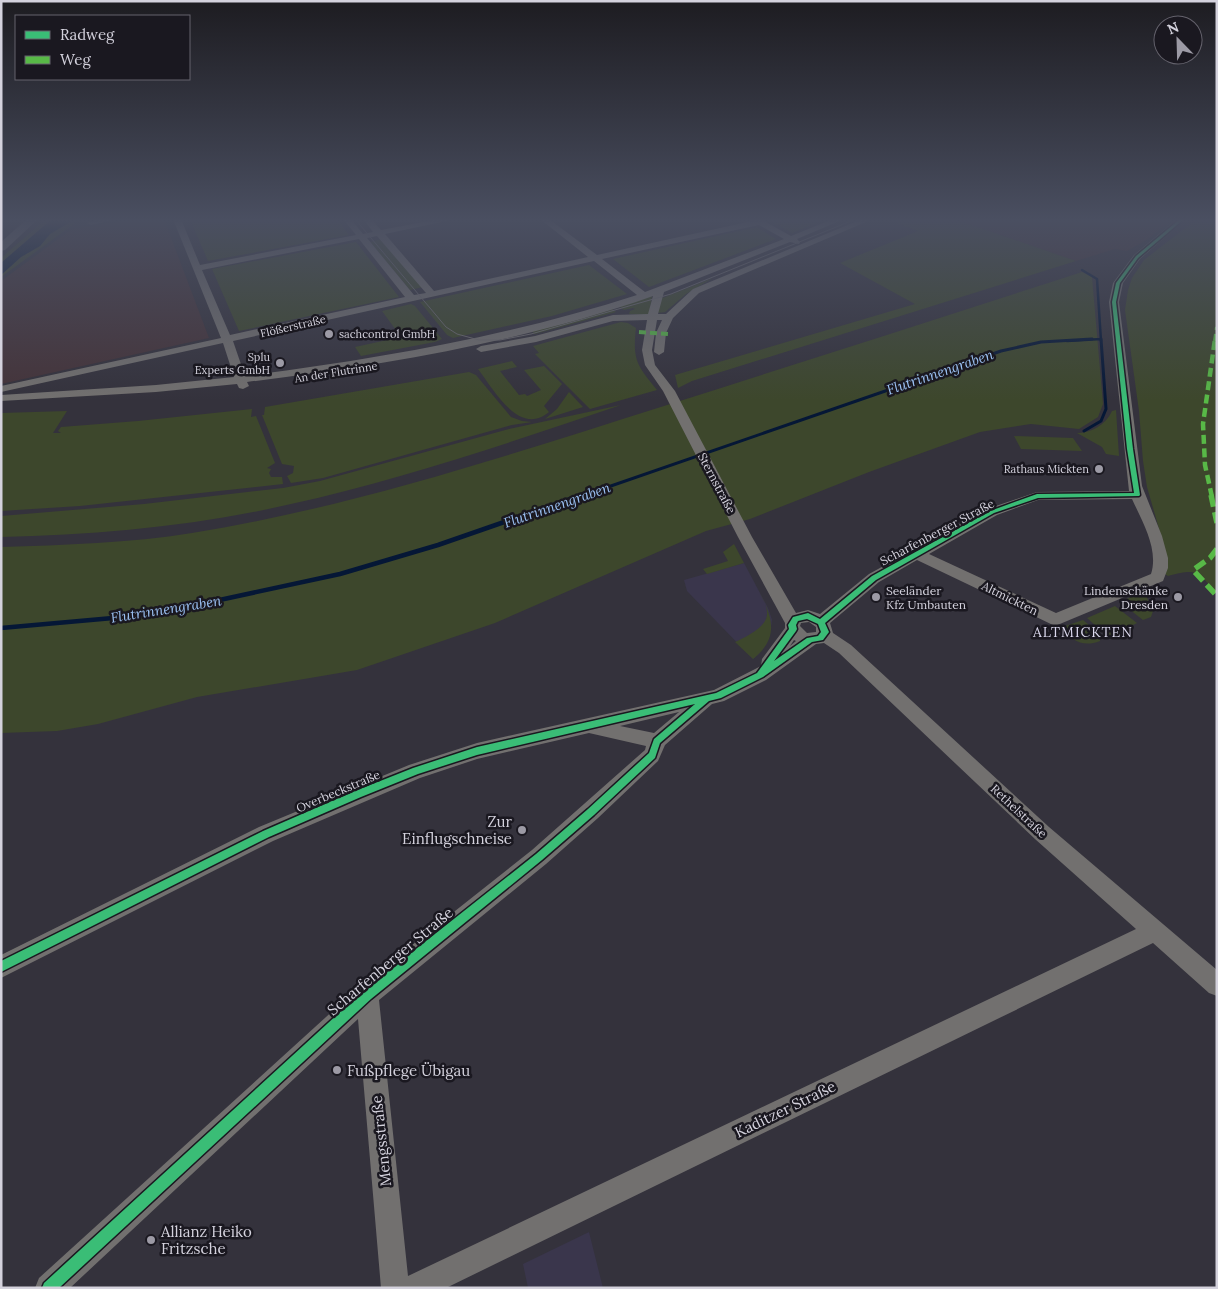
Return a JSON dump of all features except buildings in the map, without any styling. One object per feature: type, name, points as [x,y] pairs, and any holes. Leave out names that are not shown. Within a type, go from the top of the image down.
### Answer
[{"type":"street","points":[[202,279],[243,383]]},
{"type":"street","points":[[396,279],[412,299]]},
{"type":"street","points":[[419,279],[432,294]]},
{"type":"street","name":"Flößerstraße","points":[[1,389],[501,279]]},
{"type":"street","points":[[622,279],[643,295]]},
{"type":"street","points":[[660,290],[688,279]]},
{"type":"street","name":"Sternstraße","points":[[668,390],[658,344],[667,317],[682,301],[708,285],[722,279]]},
{"type":"street","points":[[1121,279],[1114,302],[1130,449],[1137,495]]},
{"type":"street","name":"Sternstraße","points":[[660,290],[656,299],[647,350],[650,365],[668,390],[741,529],[769,577],[808,627]]},
{"type":"street","name":"An der Flutrinne","points":[[1,398],[243,383],[457,345],[571,318],[660,290]]},
{"type":"street","name":"An der Flutrinne","points":[[1,404],[139,396],[335,373],[461,351],[504,346],[613,318],[667,317]]},
{"type":"street","name":"Scharfenberger Straße","points":[[49,1288],[367,995],[539,857],[591,812],[652,755],[657,741],[706,699],[740,686],[760,675],[808,627],[874,578],[992,512],[1037,496],[1137,495]]},
{"type":"street","name":"Altmickten","points":[[917,554],[1055,620],[1158,577],[1162,569],[1158,544],[1137,495]]},
{"type":"street","name":"Rethelstraße","points":[[808,627],[845,649],[1042,833],[1217,985]]},
{"type":"street","name":"Overbeckstraße","points":[[1,967],[266,834],[416,771],[477,751],[706,699]]},
{"type":"street","points":[[588,726],[657,741]]},
{"type":"street","name":"Kaditzer Straße","points":[[415,1288],[1155,931]]},
{"type":"street","name":"Mengsstraße","points":[[367,995],[395,1288]]},
{"type":"shaded area","points":[[4,279],[187,279],[209,338],[1,384],[1,281]]},
{"type":"shaded area","points":[[744,563],[768,608],[772,620],[770,634],[759,654],[753,659],[687,591],[684,580]]},
{"type":"shaded area","points":[[589,1232],[603,1288],[528,1288],[523,1264]]},
{"type":"green space","points":[[216,279],[385,279],[399,297],[239,331]]},
{"type":"green space","points":[[401,279],[416,279],[423,287],[410,290]]},
{"type":"green space","points":[[524,279],[608,279],[627,294],[552,316],[453,338],[447,335],[420,302]]},
{"type":"green space","points":[[639,279],[670,279],[649,287]]},
{"type":"green space","points":[[711,279],[686,294],[665,312],[657,313],[660,299]]},
{"type":"green space","points":[[870,279],[1018,279],[692,381],[678,388],[675,375],[915,304]]},
{"type":"green space","points":[[1060,279],[1092,279],[1103,404],[1098,417],[1079,429],[1031,424],[980,432],[869,472],[750,519],[706,531],[495,623],[357,670],[197,697],[98,724],[57,731],[1,733],[1,547],[145,539],[192,533],[312,509],[489,461]]},
{"type":"green space","points":[[1132,279],[1217,279],[1217,593],[1196,573],[1185,572],[1168,576],[1165,574],[1160,532],[1147,487],[1143,461],[1139,411],[1125,310]]},
{"type":"green space","points":[[652,296],[649,315],[629,314],[630,311],[635,309],[624,310],[617,305]]},
{"type":"green space","points":[[411,304],[415,306],[442,339],[361,356],[355,347],[401,337],[382,311]]},
{"type":"green space","points":[[612,309],[616,312],[535,334],[531,331]]},
{"type":"green space","points":[[621,322],[628,323],[636,328],[635,348],[638,362],[645,375],[657,390],[590,409],[535,354],[539,353],[533,346]]},
{"type":"green space","points":[[512,361],[517,367],[500,371],[519,395],[525,394],[527,396],[541,390],[524,370],[544,366],[562,384],[544,406],[549,412],[538,418],[528,419],[518,415],[508,408],[478,369]]},
{"type":"green space","points":[[469,372],[476,375],[511,417],[532,422],[512,425],[323,478],[291,483],[287,476],[293,473],[294,466],[282,464],[262,415],[264,415],[265,407]]},
{"type":"green space","points":[[569,392],[583,407],[545,419],[557,409]]},
{"type":"green space","points":[[621,405],[416,471],[333,494],[256,512],[147,528],[1,537],[1,516],[144,504],[283,488],[320,481],[509,429]]},
{"type":"green space","points":[[252,409],[251,417],[256,416],[275,463],[267,468],[271,469],[269,473],[271,477],[282,477],[283,484],[80,506],[1,511],[1,413],[67,411],[53,433],[61,433],[58,431],[61,427]]},
{"type":"green space","points":[[1116,410],[1119,456],[1106,454],[1102,447],[1077,433],[1088,432],[1098,427],[1112,411]]},
{"type":"green space","points":[[1014,436],[1073,438],[1082,451],[1021,449]]},
{"type":"green space","points":[[734,544],[744,563],[707,574],[703,569],[728,561],[723,552]]},
{"type":"green space","points":[[1144,591],[1153,611],[1151,617],[1143,620],[1120,602]]},
{"type":"green space","points":[[765,604],[771,623],[771,632],[762,650],[753,659],[735,642],[755,631],[764,623],[767,614]]},
{"type":"green space","points":[[1115,606],[1137,623],[1111,636],[1106,635],[1087,618]]},
{"type":"green space","points":[[1083,620],[1101,635],[1100,641],[1088,644],[1078,642],[1059,628]]},
{"type":"waterway","points":[[1097,279],[1101,339]]},
{"type":"waterway","name":"Flutrinnengraben","points":[[579,497],[1001,351],[1041,342],[1092,339]]},
{"type":"waterway","name":"Flutrinnengraben","points":[[1067,341],[1101,339]]},
{"type":"waterway","points":[[1084,431],[1101,421],[1106,409],[1101,339]]},
{"type":"waterway","name":"Flutrinnengraben","points":[[1,628],[113,618],[201,604],[340,574],[438,545],[582,495]]},
{"type":"tram line","points":[[406,279],[446,327],[457,334],[479,340],[500,340],[531,334],[671,294],[708,279]]},
{"type":"marked path","points":[[1217,327],[1203,424],[1205,465],[1217,523]]},
{"type":"marked path","points":[[639,332],[669,334]]},
{"type":"marked path","points":[[1217,549],[1210,558],[1193,570],[1217,596]]},
{"type":"cycle path","points":[[821,622],[874,578],[992,512],[1037,496],[1137,495],[1130,449],[1114,302],[1118,283],[1121,279]]},
{"type":"cycle path","points":[[1,967],[266,834],[416,771],[477,751],[718,696],[760,675],[810,640],[820,638],[825,632],[821,622],[808,616],[796,619],[792,625],[793,629],[760,675]]},
{"type":"cycle path","points":[[49,1288],[367,995],[539,857],[591,812],[652,755],[657,741],[705,701]]},
{"type":"place","name":"sachcontrol GmbH","points":[[329,334]]},
{"type":"place","name":"Splu Experts GmbH","points":[[280,363]]},
{"type":"place","name":"Rathaus Mickten","points":[[1099,469]]},
{"type":"place","name":"Seeländer Kfz Umbauten","points":[[876,597]]},
{"type":"place","name":"Lindenschänke Dresden","points":[[1178,597]]},
{"type":"place","name":"Zur Einflugschneise","points":[[522,830]]},
{"type":"place","name":"Fußpflege Übigau","points":[[337,1070]]},
{"type":"place","name":"Allianz Heiko Fritzsche","points":[[151,1240]]},
{"type":"district","name":"ALTMICKTEN","points":[[1083,632]]}]
